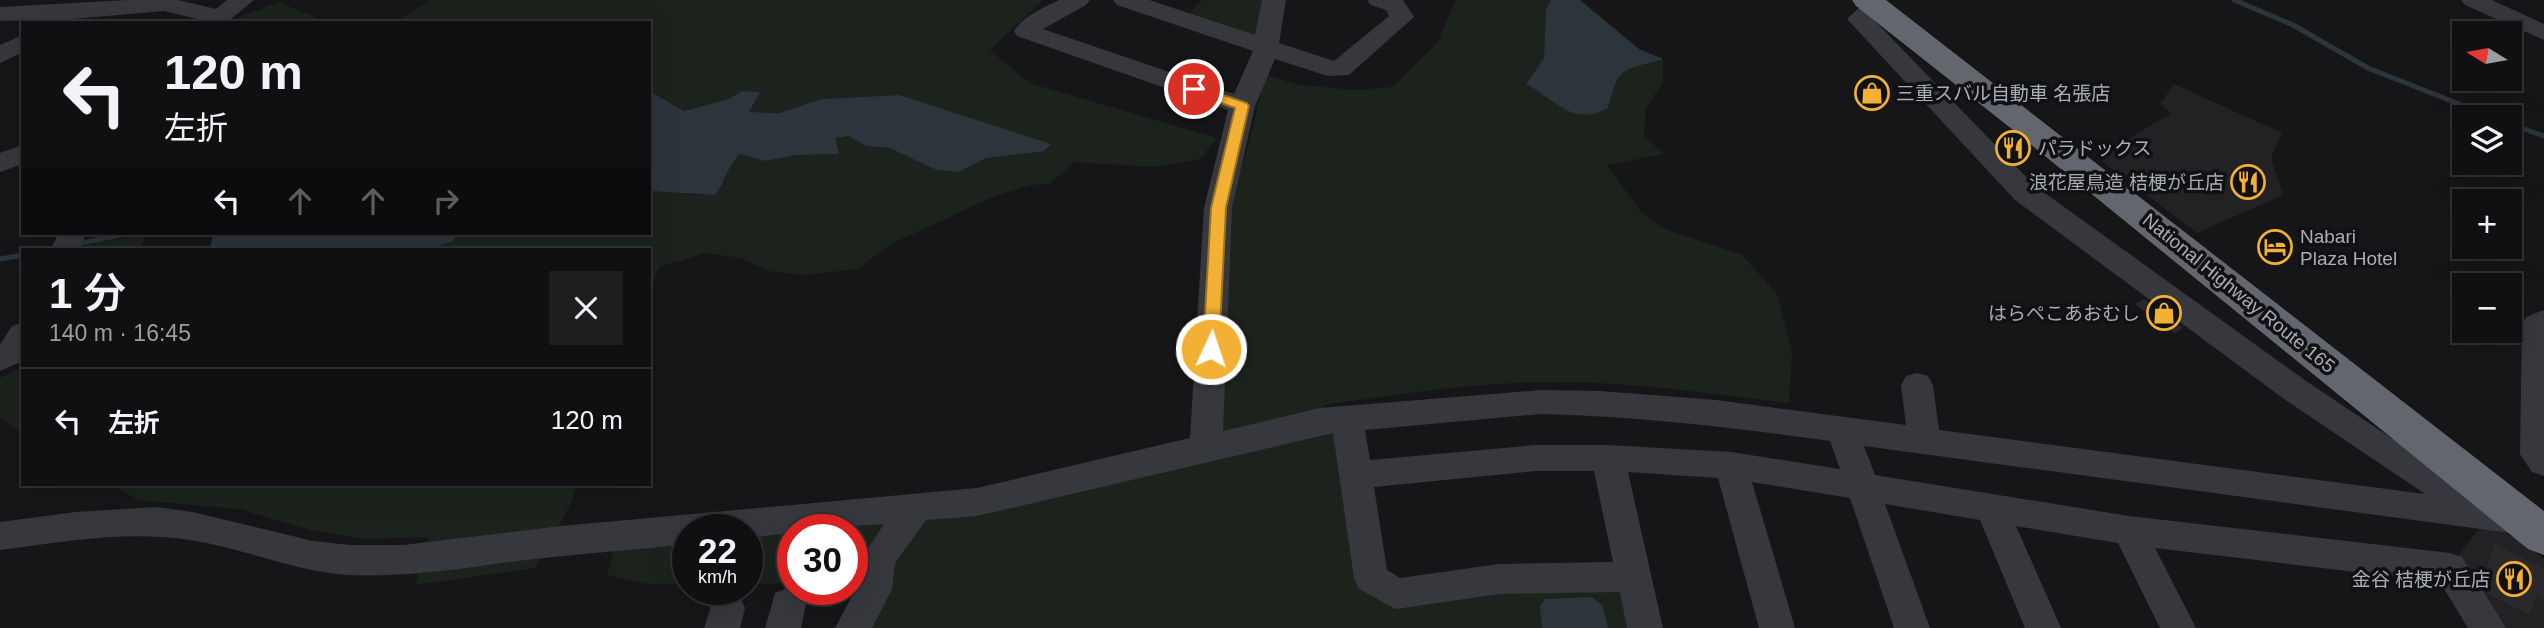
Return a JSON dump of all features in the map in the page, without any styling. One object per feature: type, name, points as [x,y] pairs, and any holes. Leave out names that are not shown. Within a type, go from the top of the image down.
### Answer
[{"type":"highway","name":"National Highway Route 165","points":[[1870,3],[2025,122],[2536,529]]},
{"type":"street","points":[[0,14],[70,12],[164,4],[220,17],[242,0]]},
{"type":"street","points":[[1078,0],[1043,17],[1026,31],[1242,106]]},
{"type":"street","points":[[1125,0],[1328,68],[1340,69],[1402,17],[1395,5],[1379,0]]},
{"type":"street","points":[[1206,448],[1218,208],[1242,106],[1266,48],[1274,0]]},
{"type":"street","points":[[2473,0],[2544,33]]},
{"type":"street","points":[[1870,3],[1859,19],[2025,193],[2274,375],[2484,514]]},
{"type":"street","points":[[0,55],[21,42]]},
{"type":"street","points":[[0,163],[21,155]]},
{"type":"street","points":[[2544,321],[2537,325],[2536,369],[2536,454],[2544,463]]},
{"type":"street","points":[[0,359],[14,352],[21,338]]},
{"type":"street","points":[[1917,385],[1924,441]]},
{"type":"street","points":[[0,536],[76,526],[156,521],[193,526],[313,556],[350,560],[404,560],[826,514],[977,502],[1320,421],[1541,402],[1600,402],[1716,413],[1924,441],[2066,449],[2484,514],[2536,529]]},
{"type":"street","points":[[1347,419],[1371,578],[1396,594],[1499,579],[1634,576]]},
{"type":"street","points":[[1843,431],[1912,628]]},
{"type":"street","points":[[1356,475],[1481,461],[1608,458],[1731,465],[2129,530],[2450,568],[2488,628]]},
{"type":"street","points":[[1608,458],[1645,628]]},
{"type":"street","points":[[1731,465],[1777,628]]},
{"type":"street","points":[[1992,508],[2043,628]]},
{"type":"street","points":[[853,628],[874,589],[878,559],[915,509]]},
{"type":"street","points":[[2129,530],[2178,628]]},
{"type":"shaded area","points":[[430,0],[1043,0],[990,50],[1029,83],[1217,138],[1200,159],[1154,167],[1074,162],[1050,184],[1030,185],[997,195],[889,245],[858,269],[805,275],[768,271],[741,258],[705,253],[659,267],[651,289],[651,248],[430,248],[451,242],[459,235],[651,235],[651,191],[701,195],[725,181],[730,164],[740,154],[765,161],[796,155],[838,154],[835,138],[850,136],[866,146],[890,148],[935,170],[959,172],[986,158],[1050,144],[899,95],[821,99],[780,113],[749,112],[759,92],[742,91],[729,99],[684,111],[651,92],[651,21],[398,21]]},
{"type":"shaded area","points":[[1202,0],[1266,0],[1259,37],[1187,16]]},
{"type":"shaded area","points":[[1456,0],[1551,0],[1546,10],[1544,58],[1526,84],[1548,95],[1562,108],[1608,108],[1616,84],[1624,72],[1663,59],[1663,82],[1646,108],[1644,136],[1664,154],[1607,165],[1641,212],[1665,229],[1742,255],[1777,294],[1792,353],[1789,403],[1641,386],[1551,382],[1466,386],[1324,405],[1326,427],[1338,433],[1359,585],[1614,585],[1627,595],[1633,628],[1608,628],[1603,606],[1540,606],[1542,628],[870,628],[888,583],[868,583],[868,524],[922,519],[1214,458],[1229,205],[1248,147],[1265,75],[1299,85],[1355,90],[1392,87],[1437,43]]},
{"type":"shaded area","points":[[1551,0],[1580,0],[1639,49],[1663,59],[1624,72],[1616,84],[1608,108],[1584,115],[1565,109],[1526,84],[1544,58],[1546,10]]},
{"type":"shaded area","points":[[279,2],[316,18],[317,21],[231,21]]},
{"type":"shaded area","points":[[2174,84],[2282,133],[2271,158],[2283,195],[2197,233],[2098,158],[2171,113],[2160,104]]},
{"type":"shaded area","points":[[742,91],[760,92],[749,112],[780,113],[821,99],[899,95],[1051,144],[1044,151],[986,158],[959,172],[936,170],[890,148],[866,146],[849,136],[835,138],[839,154],[796,155],[765,161],[740,154],[715,195],[651,191],[651,92],[684,111],[729,99]]},
{"type":"shaded area","points":[[137,235],[146,235],[141,248],[74,248]]},
{"type":"shaded area","points":[[213,235],[459,235],[451,242],[430,248],[210,248]]},
{"type":"shaded area","points":[[21,368],[21,433],[0,417],[0,378]]},
{"type":"shaded area","points":[[114,486],[577,486],[570,505],[535,568],[415,585],[428,537],[363,539],[312,530],[238,509],[138,500]]},
{"type":"shaded area","points":[[2484,523],[2522,541],[2544,559],[2544,628],[2500,628],[2455,559]]},
{"type":"shaded area","points":[[777,531],[777,583],[763,584],[763,533]]},
{"type":"shaded area","points":[[672,541],[672,584],[648,584],[607,575],[615,546]]},
{"type":"shaded area","points":[[1592,597],[1603,606],[1608,628],[1542,628],[1540,606],[1545,599]]},
{"type":"building","points":[[2144,299],[2183,328],[2175,333],[2135,304]]},
{"type":"building","name":"金谷 桔梗が丘店","points":[[2494,544],[2544,568],[2544,599],[2536,595],[2530,615],[2488,594],[2482,584]]},
{"type":"waterway","points":[[2234,0],[2293,25],[2368,68],[2462,105]]},
{"type":"waterway","points":[[2522,128],[2544,136]]},
{"type":"waterway","points":[[78,244],[120,235]]},
{"type":"waterway","points":[[0,259],[21,255]]},
{"type":"place","name":"三重スバル自動車 名張店","points":[[1872,93]]},
{"type":"place","name":"パラドックス","points":[[2013,148]]},
{"type":"place","name":"浪花屋鳥造 桔梗が丘店","points":[[2248,182]]},
{"type":"place","name":"Nabari Plaza Hotel","points":[[2275,247]]},
{"type":"place","name":"はらぺこあおむし","points":[[2164,313]]},
{"type":"place","name":"金谷 桔梗が丘店","points":[[2514,579]]},
{"type":"route","points":[[1194,89],[1242,106],[1218,208],[1211,349]]}]
